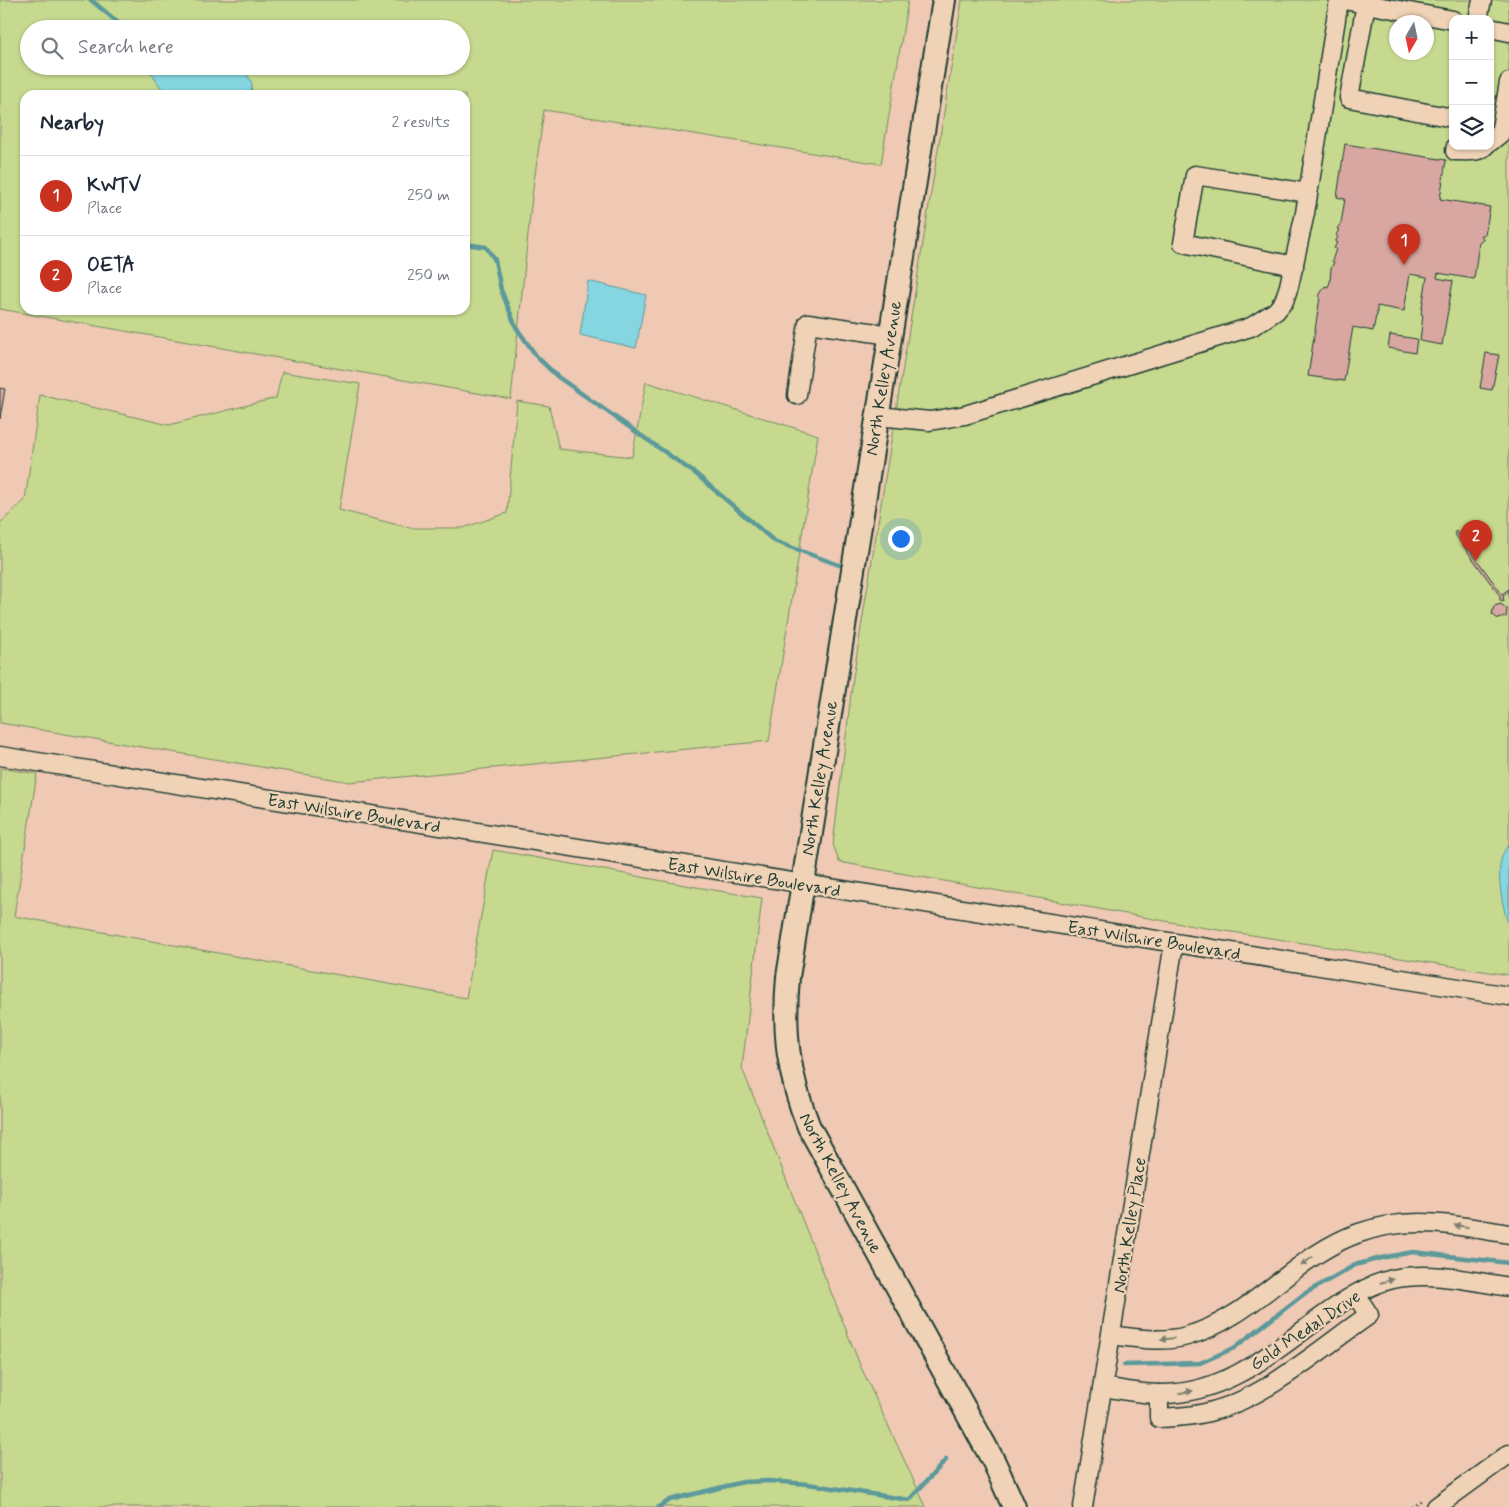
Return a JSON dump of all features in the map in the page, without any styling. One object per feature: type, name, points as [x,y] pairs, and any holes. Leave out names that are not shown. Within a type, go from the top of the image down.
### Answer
[{"type":"main road","name":"North Kelley Avenue","points":[[944,0],[802,884],[785,1010],[787,1050],[791,1075],[800,1104],[823,1154],[994,1462],[1014,1507]]},
{"type":"street","points":[[877,416],[930,421],[965,415],[1251,327],[1265,320],[1284,301],[1294,266],[1308,193],[1338,0]]},
{"type":"street","points":[[1344,0],[1449,19]]},
{"type":"street","points":[[1479,15],[1482,0]]},
{"type":"street","points":[[1366,4],[1349,98],[1449,117]]},
{"type":"street","points":[[1494,29],[1509,32]]},
{"type":"street","points":[[1494,139],[1500,134],[1509,82]]},
{"type":"street","points":[[1455,150],[1481,150]]},
{"type":"street","points":[[1294,266],[1183,243],[1195,174],[1308,193]]},
{"type":"street","points":[[797,395],[808,323],[890,334]]},
{"type":"street","name":"East Wilshire Boulevard","points":[[0,756],[1509,996]]},
{"type":"street","name":"North Kelley Place","points":[[1083,1507],[1174,943]]},
{"type":"street","points":[[1111,1335],[1164,1340],[1185,1337],[1209,1329],[1231,1316],[1313,1256],[1358,1233],[1383,1226],[1426,1222],[1509,1234]]},
{"type":"street","name":"Gold Medal Drive","points":[[1103,1387],[1159,1394],[1208,1388],[1232,1378],[1371,1285],[1393,1279],[1420,1276],[1509,1288]]},
{"type":"street","points":[[1159,1394],[1159,1418],[1185,1417],[1216,1410],[1243,1400],[1271,1384],[1369,1314],[1356,1295]]},
{"type":"street","points":[[1436,1507],[1509,1454]]},
{"type":"green space","points":[[0,0],[908,0],[881,164],[544,110],[532,196],[511,399],[34,315],[470,315],[470,90],[20,90],[20,313],[0,309]]},
{"type":"green space","points":[[962,0],[1509,0],[1509,975],[1187,925],[839,862],[833,844],[853,678]]},
{"type":"green space","points":[[282,372],[360,384],[339,510],[410,528],[463,528],[507,513],[517,401],[549,406],[559,449],[632,457],[646,382],[818,435],[769,741],[350,782],[0,723],[0,523],[25,500],[40,395],[169,425],[276,398]]},
{"type":"green space","points":[[0,768],[37,774],[14,916],[466,998],[493,850],[762,898],[742,1068],[860,1365],[926,1507],[0,1507]]},
{"type":"water","points":[[152,75],[247,75],[252,83],[251,90],[163,90]]},
{"type":"water","points":[[588,281],[646,295],[636,348],[580,335]]},
{"type":"water","points":[[1509,845],[1509,928],[1500,885],[1500,873],[1501,862]]},
{"type":"building","points":[[1345,144],[1446,160],[1440,199],[1490,207],[1485,235],[1480,235],[1484,239],[1479,243],[1474,279],[1438,273],[1437,278],[1453,281],[1442,345],[1420,341],[1423,315],[1421,314],[1427,277],[1410,274],[1404,311],[1377,306],[1377,316],[1373,331],[1353,327],[1344,381],[1308,376],[1319,296],[1325,286],[1328,287],[1330,282],[1331,268],[1334,262],[1332,261],[1336,249],[1334,248],[1337,243],[1335,242],[1338,237],[1336,235],[1339,230],[1337,229],[1341,223],[1345,199],[1337,197]]},
{"type":"building","points":[[1390,335],[1417,339],[1415,353],[1388,348]]},
{"type":"building","points":[[1486,353],[1499,355],[1492,390],[1480,388]]},
{"type":"building","points":[[0,388],[5,389],[0,419]]},
{"type":"building","points":[[1456,531],[1502,594],[1509,589],[1509,592],[1503,596],[1504,601],[1500,600],[1500,596],[1454,533]]},
{"type":"building","points":[[1501,604],[1507,609],[1506,617],[1498,619],[1492,614],[1494,606]]},
{"type":"waterway","points":[[91,0],[115,20]]},
{"type":"waterway","points":[[470,245],[486,247],[495,260],[501,290],[516,327],[537,357],[558,377],[696,474],[774,541],[839,565]]},
{"type":"waterway","points":[[1124,1365],[1200,1363],[1234,1348],[1304,1294],[1355,1265],[1381,1258],[1413,1252],[1509,1263]]},
{"type":"waterway","points":[[659,1507],[670,1500],[743,1482],[770,1481],[808,1484],[909,1500],[946,1460]]},
{"type":"place","name":"KWTV","points":[[1404,265]]},
{"type":"place","name":"OETA","points":[[1476,561]]}]
